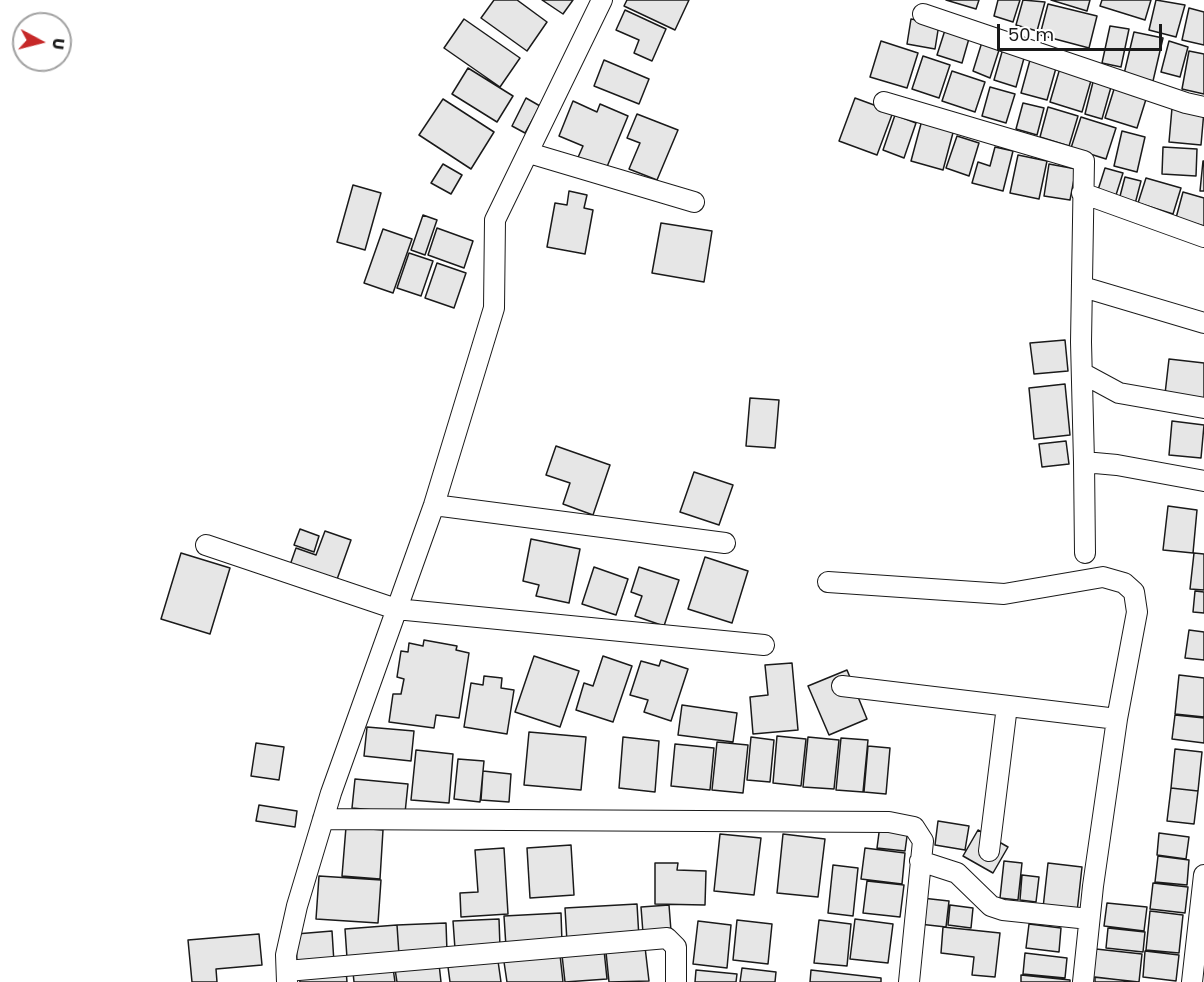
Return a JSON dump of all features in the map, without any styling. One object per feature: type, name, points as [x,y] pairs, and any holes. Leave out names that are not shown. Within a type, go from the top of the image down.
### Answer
[{"type":"street","points":[[602,0],[495,220],[494,308],[434,505],[323,819],[297,906],[286,955],[287,976],[667,938],[676,947],[676,982]]},
{"type":"street","points":[[923,14],[1186,103],[1204,107]]},
{"type":"street","points":[[884,102],[1081,158],[1084,162],[1082,373],[1085,553]]},
{"type":"street","points":[[529,153],[694,202]]},
{"type":"street","points":[[1082,193],[1204,237]]},
{"type":"street","points":[[1083,287],[1204,323]]},
{"type":"street","points":[[1082,373],[1119,393],[1204,408]]},
{"type":"street","points":[[1084,462],[1117,465],[1204,481]]},
{"type":"street","points":[[434,505],[725,543]]},
{"type":"street","points":[[206,545],[396,609],[764,645]]},
{"type":"street","points":[[828,582],[1004,594],[1103,577],[1124,583],[1134,592],[1137,612],[1117,719],[1089,919],[1083,982]]},
{"type":"street","points":[[842,686],[1117,719]]},
{"type":"street","points":[[989,851],[1007,706]]},
{"type":"street","points":[[323,819],[889,822],[914,827],[923,841],[909,982]]},
{"type":"street","points":[[920,861],[957,873],[991,906],[1003,910],[1089,919]]},
{"type":"street","points":[[1192,982],[1200,945],[1204,875]]},
{"type":"building","points":[[494,0],[517,0],[547,22],[527,51],[481,18]]},
{"type":"building","points":[[542,0],[573,0],[563,14]]},
{"type":"building","points":[[627,0],[689,0],[675,30],[624,6]]},
{"type":"building","points":[[946,0],[979,0],[976,9]]},
{"type":"building","points":[[998,0],[1020,0],[1013,22],[994,16]]},
{"type":"building","points":[[1023,0],[1045,2],[1037,31],[1016,25]]},
{"type":"building","points":[[1051,0],[1090,0],[1087,11]]},
{"type":"building","points":[[1102,0],[1151,0],[1145,20],[1100,6]]},
{"type":"building","points":[[1156,0],[1185,5],[1176,37],[1149,30]]},
{"type":"building","points":[[1048,4],[1097,16],[1089,48],[1040,35]]},
{"type":"building","points":[[1189,8],[1204,12],[1204,45],[1182,40]]},
{"type":"building","points":[[625,10],[666,29],[652,61],[634,53],[639,40],[616,30]]},
{"type":"building","points":[[464,19],[520,58],[500,87],[444,48]]},
{"type":"building","points":[[911,19],[939,24],[935,49],[907,44]]},
{"type":"building","points":[[1110,26],[1129,29],[1121,67],[1102,63]]},
{"type":"building","points":[[946,27],[970,35],[962,63],[937,55]]},
{"type":"building","points":[[1134,32],[1163,38],[1153,81],[1124,74]]},
{"type":"building","points":[[881,41],[918,53],[907,88],[870,77]]},
{"type":"building","points":[[1169,41],[1188,47],[1180,77],[1161,72]]},
{"type":"building","points":[[982,42],[1000,47],[990,78],[973,71]]},
{"type":"building","points":[[1004,45],[1026,51],[1016,87],[994,80]]},
{"type":"building","points":[[1189,51],[1204,54],[1204,94],[1182,89]]},
{"type":"building","points":[[923,56],[950,65],[939,98],[912,89]]},
{"type":"building","points":[[604,60],[649,79],[639,104],[594,86]]},
{"type":"building","points":[[1030,60],[1056,68],[1047,100],[1021,93]]},
{"type":"building","points":[[468,68],[513,96],[497,122],[452,94]]},
{"type":"building","points":[[1060,68],[1092,77],[1082,112],[1050,102]]},
{"type":"building","points":[[952,71],[985,82],[975,112],[942,101]]},
{"type":"building","points":[[1093,82],[1111,87],[1102,119],[1085,114]]},
{"type":"building","points":[[1115,86],[1147,96],[1137,128],[1105,118]]},
{"type":"building","points":[[990,87],[1015,94],[1006,123],[982,116]]},
{"type":"building","points":[[526,98],[540,106],[525,133],[512,126]]},
{"type":"building","points":[[855,98],[893,112],[877,155],[839,141]]},
{"type":"building","points":[[443,99],[494,132],[471,169],[419,135]]},
{"type":"building","points":[[573,101],[597,112],[600,104],[628,116],[604,174],[576,162],[583,146],[559,136]]},
{"type":"building","points":[[1023,103],[1044,108],[1037,135],[1016,129]]},
{"type":"building","points":[[1048,107],[1078,116],[1069,146],[1040,137]]},
{"type":"building","points":[[1172,108],[1204,111],[1201,145],[1169,142]]},
{"type":"building","points":[[637,114],[678,130],[657,180],[629,169],[640,143],[627,138]]},
{"type":"building","points":[[895,115],[916,123],[904,158],[883,150]]},
{"type":"building","points":[[1081,117],[1116,128],[1106,159],[1071,148]]},
{"type":"building","points":[[922,120],[954,129],[943,170],[911,161]]},
{"type":"building","points":[[1122,131],[1145,137],[1137,172],[1114,166]]},
{"type":"building","points":[[957,136],[979,143],[969,176],[946,168]]},
{"type":"building","points":[[995,147],[1013,151],[1003,191],[972,183],[978,162],[990,166]]},
{"type":"building","points":[[1163,147],[1197,149],[1196,176],[1162,174]]},
{"type":"building","points":[[1018,155],[1047,161],[1039,199],[1010,193]]},
{"type":"building","points":[[1203,161],[1204,191],[1200,191]]},
{"type":"building","points":[[443,164],[462,175],[451,194],[431,183]]},
{"type":"building","points":[[1049,164],[1076,169],[1070,200],[1044,196]]},
{"type":"building","points":[[1105,168],[1123,173],[1116,195],[1098,190]]},
{"type":"building","points":[[1125,177],[1141,181],[1135,204],[1119,200]]},
{"type":"building","points":[[1146,178],[1181,188],[1173,214],[1138,203]]},
{"type":"building","points":[[353,185],[381,193],[365,250],[337,242]]},
{"type":"building","points":[[569,191],[587,195],[584,208],[593,210],[585,254],[547,247],[555,203],[567,205]]},
{"type":"building","points":[[1183,192],[1204,198],[1204,226],[1176,218]]},
{"type":"building","points":[[423,215],[437,220],[425,255],[411,250]]},
{"type":"building","points":[[661,223],[712,231],[704,282],[652,273]]},
{"type":"building","points":[[437,228],[473,241],[464,268],[428,255]]},
{"type":"building","points":[[383,229],[412,239],[393,293],[364,283]]},
{"type":"building","points":[[409,253],[433,261],[421,296],[397,288]]},
{"type":"building","points":[[437,263],[466,273],[454,308],[425,298]]},
{"type":"building","points":[[1065,340],[1068,371],[1034,374],[1030,343]]},
{"type":"building","points":[[1169,359],[1204,363],[1204,398],[1165,394]]},
{"type":"building","points":[[1065,384],[1070,435],[1034,439],[1029,388]]},
{"type":"building","points":[[750,398],[779,400],[775,448],[746,446]]},
{"type":"building","points":[[1172,421],[1204,425],[1201,458],[1169,455]]},
{"type":"building","points":[[1066,441],[1069,464],[1042,467],[1039,444]]},
{"type":"building","points":[[556,446],[610,465],[593,515],[563,504],[570,483],[546,475]]},
{"type":"building","points":[[694,472],[733,485],[719,525],[680,512]]},
{"type":"building","points":[[1168,506],[1197,510],[1193,553],[1163,550]]},
{"type":"building","points":[[300,529],[319,536],[314,552],[294,545]]},
{"type":"building","points":[[325,531],[351,540],[335,585],[289,568],[296,548],[316,555]]},
{"type":"building","points":[[531,539],[580,549],[569,603],[536,596],[539,585],[523,581]]},
{"type":"building","points":[[181,553],[230,568],[210,634],[161,619]]},
{"type":"building","points":[[1194,553],[1204,554],[1204,590],[1190,589]]},
{"type":"building","points":[[705,557],[748,571],[732,623],[688,609]]},
{"type":"building","points":[[594,567],[628,579],[616,615],[582,604]]},
{"type":"building","points":[[639,567],[679,580],[664,626],[635,616],[642,596],[631,592]]},
{"type":"building","points":[[1195,591],[1204,592],[1204,613],[1193,612]]},
{"type":"building","points":[[1189,630],[1204,632],[1204,660],[1185,658]]},
{"type":"building","points":[[424,640],[457,646],[456,650],[469,653],[459,718],[436,715],[434,728],[389,722],[393,694],[401,694],[404,679],[397,677],[401,651],[408,652],[409,643],[423,646]]},
{"type":"building","points":[[534,656],[579,671],[560,727],[515,712]]},
{"type":"building","points":[[603,656],[632,666],[613,722],[576,710],[584,683],[593,686]]},
{"type":"building","points":[[661,660],[688,669],[671,721],[644,712],[648,700],[630,695],[641,661],[659,666]]},
{"type":"building","points":[[792,663],[798,730],[753,734],[750,697],[768,695],[765,665]]},
{"type":"building","points":[[847,670],[867,719],[829,735],[808,686]]},
{"type":"building","points":[[1179,675],[1204,678],[1204,717],[1175,714]]},
{"type":"building","points":[[484,676],[502,678],[501,688],[514,690],[507,734],[464,727],[471,683],[483,685]]},
{"type":"building","points":[[682,705],[737,713],[733,742],[678,735]]},
{"type":"building","points":[[1175,715],[1204,718],[1204,743],[1172,739]]},
{"type":"building","points":[[367,727],[414,731],[411,761],[364,756]]},
{"type":"building","points":[[529,732],[586,737],[581,790],[524,785]]},
{"type":"building","points":[[777,736],[806,739],[801,786],[773,783]]},
{"type":"building","points":[[623,737],[659,741],[655,792],[619,788]]},
{"type":"building","points":[[751,737],[774,740],[770,782],[747,780]]},
{"type":"building","points":[[808,737],[839,740],[834,789],[803,787]]},
{"type":"building","points":[[841,738],[868,740],[863,792],[836,790]]},
{"type":"building","points":[[717,742],[748,745],[743,793],[712,790]]},
{"type":"building","points":[[256,743],[284,747],[279,780],[251,776]]},
{"type":"building","points":[[675,744],[714,748],[710,790],[671,786]]},
{"type":"building","points":[[868,746],[890,748],[886,794],[864,792]]},
{"type":"building","points":[[1175,749],[1202,752],[1198,791],[1171,788]]},
{"type":"building","points":[[416,750],[453,754],[449,803],[411,800]]},
{"type":"building","points":[[458,759],[484,761],[480,802],[454,799]]},
{"type":"building","points":[[483,771],[511,774],[509,802],[481,800]]},
{"type":"building","points":[[355,779],[408,784],[405,813],[352,808]]},
{"type":"building","points":[[1171,788],[1198,791],[1194,824],[1167,821]]},
{"type":"building","points":[[259,805],[297,811],[295,827],[256,821]]},
{"type":"building","points":[[938,821],[969,826],[965,850],[935,845]]},
{"type":"building","points":[[880,825],[908,829],[905,851],[877,848]]},
{"type":"building","points":[[346,827],[383,830],[380,879],[342,876]]},
{"type":"building","points":[[978,830],[1008,847],[993,873],[963,856]]},
{"type":"building","points":[[1159,833],[1189,837],[1186,859],[1157,855]]},
{"type":"building","points":[[720,834],[761,838],[754,895],[714,891]]},
{"type":"building","points":[[783,834],[825,839],[818,897],[777,893]]},
{"type":"building","points":[[571,845],[574,895],[530,898],[527,848]]},
{"type":"building","points":[[504,848],[508,914],[461,917],[460,893],[478,892],[475,850]]},
{"type":"building","points":[[865,848],[905,853],[902,884],[861,879]]},
{"type":"building","points":[[1158,856],[1189,860],[1187,885],[1155,882]]},
{"type":"building","points":[[1004,861],[1022,863],[1018,900],[1000,898]]},
{"type":"building","points":[[655,863],[678,863],[677,870],[706,871],[705,905],[655,904]]},
{"type":"building","points":[[1048,863],[1082,867],[1077,912],[1043,908]]},
{"type":"building","points":[[833,865],[858,868],[853,916],[828,913]]},
{"type":"building","points":[[1022,875],[1039,877],[1036,902],[1020,900]]},
{"type":"building","points":[[319,876],[381,880],[378,923],[316,919]]},
{"type":"building","points":[[867,881],[904,885],[900,917],[863,913]]},
{"type":"building","points":[[1153,883],[1188,887],[1185,913],[1150,909]]},
{"type":"building","points":[[922,898],[949,901],[946,927],[919,924]]},
{"type":"building","points":[[1107,903],[1147,907],[1144,931],[1104,926]]},
{"type":"building","points":[[637,904],[639,938],[567,942],[565,908]]},
{"type":"building","points":[[669,905],[671,931],[643,933],[641,907]]},
{"type":"building","points":[[950,905],[973,908],[971,928],[948,925]]},
{"type":"building","points":[[1150,911],[1183,915],[1179,953],[1146,950]]},
{"type":"building","points":[[561,913],[562,943],[506,947],[504,916]]},
{"type":"building","points":[[499,919],[500,947],[455,949],[453,921]]},
{"type":"building","points":[[855,919],[893,924],[888,963],[850,959]]},
{"type":"building","points":[[737,920],[772,924],[768,964],[733,960]]},
{"type":"building","points":[[819,920],[851,924],[847,966],[814,963]]},
{"type":"building","points":[[698,921],[731,925],[727,968],[693,964]]},
{"type":"building","points":[[446,923],[447,952],[399,955],[397,925]]},
{"type":"building","points":[[1029,924],[1061,928],[1059,952],[1026,948]]},
{"type":"building","points":[[397,925],[399,955],[347,958],[345,929]]},
{"type":"building","points":[[943,927],[1000,933],[995,977],[972,975],[974,957],[941,953]]},
{"type":"building","points":[[1108,928],[1145,932],[1143,952],[1106,948]]},
{"type":"building","points":[[332,931],[334,963],[297,965],[296,934]]},
{"type":"building","points":[[259,934],[262,965],[216,969],[217,982],[192,982],[188,940]]},
{"type":"building","points":[[645,947],[649,981],[609,982],[606,952]]},
{"type":"building","points":[[1096,949],[1142,954],[1139,982],[1093,977]]},
{"type":"building","points":[[604,950],[607,979],[565,982],[562,955]]},
{"type":"building","points":[[1145,951],[1179,955],[1176,981],[1143,977]]},
{"type":"building","points":[[1025,953],[1067,958],[1065,978],[1023,974]]},
{"type":"building","points":[[560,955],[563,982],[507,982],[504,962]]},
{"type":"building","points":[[498,961],[501,982],[450,982],[448,967]]},
{"type":"building","points":[[439,964],[441,982],[397,982],[395,969]]},
{"type":"building","points":[[393,968],[395,982],[354,982],[353,972]]},
{"type":"building","points":[[742,968],[776,972],[775,982],[740,982]]},
{"type":"building","points":[[346,970],[347,982],[300,982],[299,976]]},
{"type":"building","points":[[696,970],[737,974],[736,982],[695,982]]},
{"type":"building","points":[[811,970],[881,978],[881,982],[810,982]]},
{"type":"building","points":[[1021,975],[1070,980],[1070,982],[1021,982]]},
{"type":"building","points":[[1095,977],[1137,982],[1095,982]]}]
